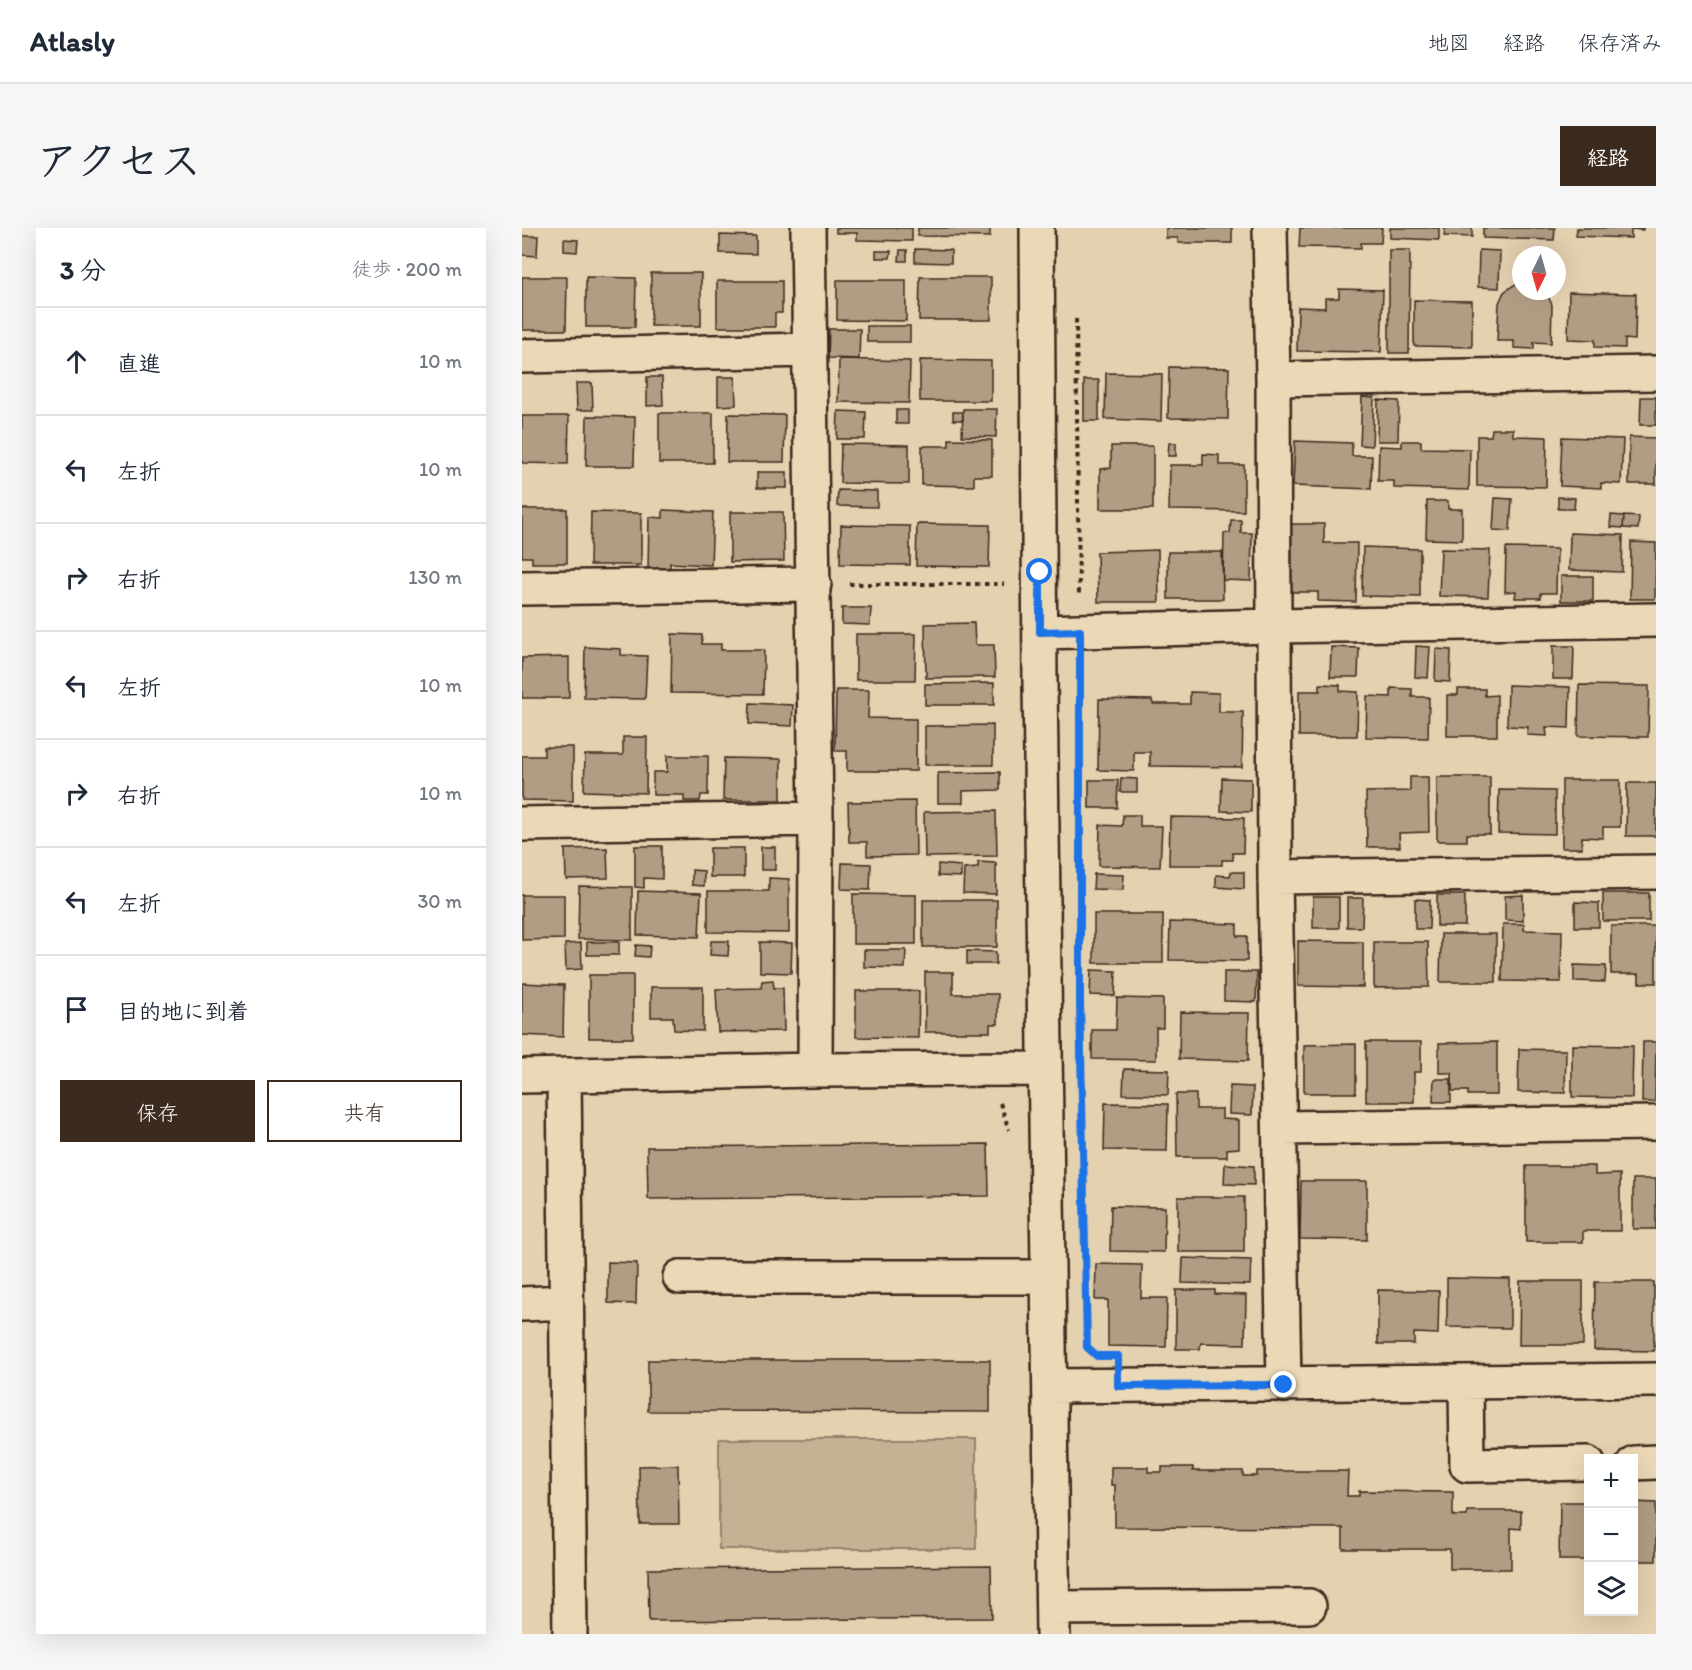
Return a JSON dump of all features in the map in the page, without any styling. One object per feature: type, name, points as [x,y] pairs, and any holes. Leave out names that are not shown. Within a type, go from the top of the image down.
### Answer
[{"type":"street","points":[[808,228],[816,819],[815,1070]]},
{"type":"street","points":[[1037,228],[1053,1621],[1309,1606]]},
{"type":"street","points":[[1270,228],[1273,379],[1275,877],[1284,1385]]},
{"type":"street","points":[[522,356],[809,350]]},
{"type":"street","points":[[1273,379],[1656,373]]},
{"type":"street","points":[[522,588],[813,584]]},
{"type":"street","points":[[1040,632],[1656,620]]},
{"type":"street","points":[[522,824],[816,819]]},
{"type":"street","points":[[1275,877],[1656,872]]},
{"type":"street","points":[[522,1076],[815,1070],[1046,1069]]},
{"type":"street","points":[[564,1075],[570,1634]]},
{"type":"street","points":[[1281,1128],[1656,1123]]},
{"type":"street","points":[[680,1277],[1048,1277]]},
{"type":"street","points":[[522,1304],[566,1302]]},
{"type":"street","points":[[1050,1386],[1656,1380]]},
{"type":"street","points":[[1466,1382],[1467,1465],[1584,1463]]},
{"type":"street","points":[[1638,1463],[1656,1462]]},
{"type":"path","points":[[1076,311],[1080,801]]},
{"type":"path","points":[[813,584],[1004,584]]},
{"type":"shaded area","points":[[719,1439],[976,1439],[976,1549],[719,1549]]},
{"type":"building","points":[[836,228],[912,228],[912,241],[857,240],[857,233],[836,233]]},
{"type":"building","points":[[918,228],[990,228],[990,237],[918,236]]},
{"type":"building","points":[[1166,228],[1232,228],[1232,243],[1178,243],[1178,238],[1166,238]]},
{"type":"building","points":[[1300,228],[1382,228],[1381,243],[1361,243],[1361,248],[1299,247]]},
{"type":"building","points":[[1390,228],[1439,228],[1439,240],[1390,238]]},
{"type":"building","points":[[1445,228],[1472,228],[1472,237],[1444,236]]},
{"type":"building","points":[[1483,228],[1555,228],[1554,240],[1483,238]]},
{"type":"building","points":[[1577,228],[1643,228],[1643,230],[1631,229],[1631,238],[1576,236]]},
{"type":"building","points":[[720,235],[756,236],[756,254],[720,253]]},
{"type":"building","points":[[522,236],[538,236],[537,256],[522,255]]},
{"type":"building","points":[[564,239],[578,240],[577,252],[564,251]]},
{"type":"building","points":[[915,249],[951,250],[951,263],[915,262]]},
{"type":"building","points":[[900,250],[907,250],[907,261],[899,261]]},
{"type":"building","points":[[1389,250],[1410,250],[1409,353],[1389,353]]},
{"type":"building","points":[[1479,250],[1500,251],[1499,288],[1478,287]]},
{"type":"building","points":[[876,251],[891,251],[890,258],[876,258]]},
{"type":"building","points":[[651,273],[701,273],[701,326],[651,326]]},
{"type":"building","points":[[522,277],[567,277],[566,330],[522,330]]},
{"type":"building","points":[[586,277],[636,278],[635,327],[586,327]]},
{"type":"building","points":[[920,277],[991,277],[991,320],[919,320]]},
{"type":"building","points":[[837,280],[906,280],[906,321],[837,320]]},
{"type":"building","points":[[717,281],[782,281],[782,313],[775,313],[775,327],[717,327]]},
{"type":"building","points":[[1512,286],[1512,300],[1550,300],[1552,305],[1551,343],[1534,342],[1534,349],[1514,348],[1514,341],[1497,341],[1499,303],[1504,292]]},
{"type":"building","points":[[1339,289],[1383,290],[1381,352],[1297,351],[1298,307],[1325,308],[1325,298],[1339,298]]},
{"type":"building","points":[[1569,292],[1636,294],[1635,340],[1625,339],[1625,348],[1595,347],[1595,340],[1568,339]]},
{"type":"building","points":[[1414,300],[1472,301],[1472,347],[1414,346]]},
{"type":"building","points":[[867,326],[910,326],[910,342],[867,342]]},
{"type":"building","points":[[829,329],[860,329],[859,359],[828,358]]},
{"type":"building","points":[[839,359],[910,361],[909,403],[838,402]]},
{"type":"building","points":[[920,360],[991,361],[991,401],[920,401]]},
{"type":"building","points":[[1169,367],[1229,368],[1228,419],[1168,418]]},
{"type":"building","points":[[1106,373],[1162,374],[1161,421],[1105,419]]},
{"type":"building","points":[[647,377],[662,377],[663,405],[647,406]]},
{"type":"building","points":[[718,377],[735,377],[736,405],[718,406]]},
{"type":"building","points":[[1084,380],[1099,380],[1099,421],[1084,421]]},
{"type":"building","points":[[576,383],[592,383],[593,410],[577,410]]},
{"type":"building","points":[[1362,397],[1374,398],[1372,446],[1360,445]]},
{"type":"building","points":[[1641,397],[1656,397],[1656,425],[1640,425]]},
{"type":"building","points":[[1378,400],[1399,401],[1398,441],[1377,441]]},
{"type":"building","points":[[963,409],[997,409],[996,437],[962,436]]},
{"type":"building","points":[[896,410],[908,410],[908,424],[896,424]]},
{"type":"building","points":[[838,411],[866,412],[865,439],[837,439]]},
{"type":"building","points":[[953,412],[963,412],[963,420],[953,420]]},
{"type":"building","points":[[659,413],[713,413],[713,463],[659,463]]},
{"type":"building","points":[[728,414],[785,415],[784,462],[727,462]]},
{"type":"building","points":[[522,416],[569,416],[568,464],[522,463]]},
{"type":"building","points":[[587,416],[635,417],[634,466],[586,466]]},
{"type":"building","points":[[1492,429],[1513,429],[1513,436],[1547,437],[1546,487],[1477,486],[1477,436],[1491,436]]},
{"type":"building","points":[[1562,437],[1623,439],[1621,484],[1601,483],[1601,488],[1560,486]]},
{"type":"building","points":[[1629,437],[1656,438],[1656,484],[1629,484]]},
{"type":"building","points":[[949,439],[992,440],[992,476],[974,476],[974,486],[922,485],[922,446],[949,446]]},
{"type":"building","points":[[1295,441],[1352,443],[1352,456],[1372,456],[1371,489],[1293,486]]},
{"type":"building","points":[[1402,441],[1421,441],[1421,448],[1470,449],[1469,490],[1394,488],[1394,481],[1378,481],[1379,446],[1402,447]]},
{"type":"building","points":[[1169,443],[1176,443],[1176,456],[1168,456]]},
{"type":"building","points":[[841,444],[909,445],[909,484],[840,483]]},
{"type":"building","points":[[1111,446],[1153,446],[1153,509],[1100,509],[1100,469],[1111,468]]},
{"type":"building","points":[[1203,454],[1219,455],[1219,465],[1244,465],[1244,511],[1169,510],[1170,465],[1203,465]]},
{"type":"building","points":[[757,472],[787,472],[787,488],[757,488]]},
{"type":"building","points":[[838,490],[877,491],[877,507],[837,506]]},
{"type":"building","points":[[1558,497],[1575,498],[1574,509],[1558,509]]},
{"type":"building","points":[[1495,498],[1512,499],[1510,531],[1493,530]]},
{"type":"building","points":[[1427,501],[1448,501],[1448,509],[1462,509],[1462,540],[1426,539]]},
{"type":"building","points":[[522,509],[567,509],[567,563],[532,563],[532,557],[522,557]]},
{"type":"building","points":[[663,510],[713,512],[711,565],[670,563],[670,569],[648,569],[649,517],[663,518]]},
{"type":"building","points":[[591,512],[641,513],[641,565],[590,565]]},
{"type":"building","points":[[730,512],[783,512],[784,561],[730,562]]},
{"type":"building","points":[[1611,515],[1624,516],[1623,528],[1610,527]]},
{"type":"building","points":[[1624,516],[1639,517],[1638,529],[1623,528]]},
{"type":"building","points":[[1231,520],[1241,520],[1241,533],[1252,533],[1251,581],[1223,580],[1224,533],[1230,533]]},
{"type":"building","points":[[917,524],[990,525],[989,567],[916,566]]},
{"type":"building","points":[[1291,524],[1324,524],[1324,543],[1357,543],[1356,602],[1318,601],[1318,592],[1291,592]]},
{"type":"building","points":[[841,525],[910,526],[910,565],[840,564]]},
{"type":"building","points":[[1570,533],[1623,535],[1622,572],[1569,570]]},
{"type":"building","points":[[1631,542],[1656,543],[1655,599],[1630,599]]},
{"type":"building","points":[[1363,547],[1420,549],[1420,597],[1362,596]]},
{"type":"building","points":[[1506,548],[1557,549],[1556,593],[1541,593],[1541,598],[1515,598],[1516,591],[1505,592]]},
{"type":"building","points":[[1441,549],[1490,550],[1488,597],[1439,596]]},
{"type":"building","points":[[1158,550],[1159,602],[1098,602],[1097,552]]},
{"type":"building","points":[[1168,552],[1222,552],[1223,599],[1168,599]]},
{"type":"building","points":[[1561,576],[1593,576],[1593,601],[1561,601]]},
{"type":"building","points":[[842,608],[871,608],[870,625],[842,624]]},
{"type":"building","points":[[974,623],[975,645],[994,645],[995,677],[926,678],[925,624]]},
{"type":"building","points":[[672,634],[702,635],[702,644],[721,644],[721,650],[764,650],[763,694],[671,693]]},
{"type":"building","points":[[856,634],[916,634],[915,680],[856,680]]},
{"type":"building","points":[[1416,646],[1430,647],[1428,678],[1415,677]]},
{"type":"building","points":[[1553,646],[1574,646],[1573,679],[1553,679]]},
{"type":"building","points":[[585,647],[621,649],[621,655],[647,656],[645,699],[584,698]]},
{"type":"building","points":[[1331,647],[1359,648],[1358,677],[1330,677]]},
{"type":"building","points":[[1436,649],[1451,650],[1450,682],[1435,681]]},
{"type":"building","points":[[569,657],[569,698],[522,698],[522,658]]},
{"type":"building","points":[[994,683],[994,705],[925,705],[925,684]]},
{"type":"building","points":[[1320,684],[1340,685],[1340,691],[1358,692],[1357,736],[1299,736],[1299,691],[1320,691]]},
{"type":"building","points":[[1508,685],[1570,687],[1569,728],[1546,727],[1547,736],[1527,735],[1528,727],[1507,726]]},
{"type":"building","points":[[1579,685],[1649,686],[1648,737],[1578,736]]},
{"type":"building","points":[[1391,688],[1412,689],[1412,697],[1429,697],[1428,738],[1366,737],[1367,696],[1391,697]]},
{"type":"building","points":[[1458,689],[1485,689],[1485,696],[1497,695],[1497,736],[1447,736],[1447,695],[1458,695]]},
{"type":"building","points":[[836,690],[869,690],[868,718],[916,719],[916,771],[847,771],[847,751],[835,751]]},
{"type":"building","points":[[1190,692],[1219,693],[1219,712],[1243,712],[1242,767],[1150,766],[1150,752],[1134,752],[1134,771],[1098,770],[1099,699],[1152,700],[1153,704],[1190,704]]},
{"type":"building","points":[[750,703],[793,705],[792,726],[749,724]]},
{"type":"building","points":[[993,725],[993,765],[925,765],[925,726]]},
{"type":"building","points":[[623,737],[647,737],[646,793],[584,791],[585,755],[623,755]]},
{"type":"building","points":[[544,747],[573,747],[573,801],[522,800],[522,756],[544,756]]},
{"type":"building","points":[[667,756],[708,756],[708,795],[701,795],[700,801],[684,801],[684,795],[653,795],[653,772],[667,772]]},
{"type":"building","points":[[724,758],[781,759],[781,800],[723,800]]},
{"type":"building","points":[[1000,772],[1000,790],[963,791],[963,803],[938,803],[938,773]]},
{"type":"building","points":[[1410,777],[1428,777],[1429,832],[1399,833],[1400,847],[1367,847],[1366,792],[1410,791]]},
{"type":"building","points":[[1437,777],[1490,777],[1490,834],[1467,834],[1467,841],[1437,841]]},
{"type":"building","points":[[1121,778],[1137,779],[1137,792],[1120,792]]},
{"type":"building","points":[[1222,778],[1251,779],[1251,812],[1221,811]]},
{"type":"building","points":[[1089,780],[1118,780],[1117,808],[1089,808]]},
{"type":"building","points":[[1562,780],[1620,780],[1620,827],[1603,827],[1603,838],[1582,837],[1582,848],[1562,848]]},
{"type":"building","points":[[1627,783],[1656,783],[1656,836],[1626,836]]},
{"type":"building","points":[[1499,790],[1555,791],[1555,834],[1498,833]]},
{"type":"building","points":[[915,801],[916,855],[867,856],[867,842],[849,842],[848,802]]},
{"type":"building","points":[[996,811],[997,856],[925,857],[924,812]]},
{"type":"building","points":[[1123,815],[1140,815],[1140,826],[1162,826],[1160,867],[1099,866],[1100,825],[1122,826]]},
{"type":"building","points":[[1170,817],[1244,818],[1243,853],[1233,853],[1233,860],[1222,860],[1222,865],[1169,865]]},
{"type":"building","points":[[635,846],[662,846],[662,879],[644,878],[644,888],[635,887]]},
{"type":"building","points":[[761,847],[775,847],[775,870],[761,870]]},
{"type":"building","points":[[607,848],[608,878],[566,879],[565,849]]},
{"type":"building","points":[[710,848],[744,848],[744,877],[710,877]]},
{"type":"building","points":[[978,862],[996,863],[996,894],[963,893],[964,869],[978,868]]},
{"type":"building","points":[[842,863],[871,864],[870,890],[841,889]]},
{"type":"building","points":[[938,864],[961,866],[961,877],[938,876]]},
{"type":"building","points":[[692,870],[704,871],[704,886],[692,885]]},
{"type":"building","points":[[1231,872],[1244,872],[1244,889],[1216,887],[1216,875],[1230,876]]},
{"type":"building","points":[[1094,874],[1124,875],[1123,890],[1093,889]]},
{"type":"building","points":[[769,878],[789,879],[789,933],[708,932],[708,891],[769,891]]},
{"type":"building","points":[[579,886],[632,887],[632,940],[578,939]]},
{"type":"building","points":[[638,891],[701,893],[699,937],[637,935]]},
{"type":"building","points":[[1603,893],[1649,893],[1649,921],[1603,921]]},
{"type":"building","points":[[853,894],[916,895],[916,944],[853,944]]},
{"type":"building","points":[[522,895],[564,895],[564,939],[522,940]]},
{"type":"building","points":[[1437,895],[1465,895],[1465,926],[1437,926]]},
{"type":"building","points":[[1523,895],[1523,921],[1505,920],[1505,896]]},
{"type":"building","points":[[1313,897],[1339,897],[1339,928],[1313,928]]},
{"type":"building","points":[[1347,898],[1363,898],[1362,927],[1347,927]]},
{"type":"building","points":[[1415,899],[1430,900],[1429,929],[1415,929]]},
{"type":"building","points":[[923,900],[997,900],[997,947],[923,947]]},
{"type":"building","points":[[1575,902],[1599,903],[1599,927],[1575,927]]},
{"type":"building","points":[[1094,914],[1163,914],[1163,963],[1094,963]]},
{"type":"building","points":[[1170,922],[1237,924],[1237,936],[1247,936],[1247,961],[1169,960]]},
{"type":"building","points":[[1503,924],[1524,924],[1524,930],[1562,931],[1561,982],[1502,981]]},
{"type":"building","points":[[1611,926],[1656,926],[1656,983],[1639,983],[1639,974],[1611,974]]},
{"type":"building","points":[[1441,934],[1496,934],[1496,982],[1440,982]]},
{"type":"building","points":[[711,941],[729,941],[728,956],[710,955]]},
{"type":"building","points":[[1298,941],[1363,942],[1363,987],[1298,986]]},
{"type":"building","points":[[587,942],[619,942],[619,955],[587,955]]},
{"type":"building","points":[[760,942],[792,943],[791,973],[760,972]]},
{"type":"building","points":[[1374,942],[1428,942],[1429,987],[1374,988]]},
{"type":"building","points":[[581,943],[582,969],[566,970],[565,944]]},
{"type":"building","points":[[636,945],[650,946],[649,957],[635,956]]},
{"type":"building","points":[[864,950],[906,950],[905,968],[864,967]]},
{"type":"building","points":[[967,951],[996,952],[996,964],[967,964]]},
{"type":"building","points":[[1574,965],[1606,966],[1605,982],[1574,981]]},
{"type":"building","points":[[1091,970],[1116,971],[1115,996],[1090,995]]},
{"type":"building","points":[[925,972],[953,972],[953,994],[998,994],[998,1024],[990,1024],[990,1032],[925,1032]]},
{"type":"building","points":[[1224,972],[1257,972],[1256,1002],[1224,1001]]},
{"type":"building","points":[[589,975],[633,975],[633,1038],[589,1038]]},
{"type":"building","points":[[773,980],[774,988],[783,988],[784,1031],[718,1032],[716,989],[761,988],[762,981]]},
{"type":"building","points":[[522,983],[564,985],[563,1037],[522,1035]]},
{"type":"building","points":[[651,987],[703,987],[703,1031],[674,1030],[673,1017],[651,1017]]},
{"type":"building","points":[[856,991],[919,991],[918,1038],[856,1037]]},
{"type":"building","points":[[1117,998],[1163,999],[1163,1028],[1156,1028],[1156,1060],[1092,1059],[1092,1030],[1116,1030]]},
{"type":"building","points":[[1180,1012],[1249,1013],[1248,1061],[1179,1059]]},
{"type":"building","points":[[1366,1042],[1421,1042],[1421,1072],[1414,1072],[1414,1102],[1366,1102]]},
{"type":"building","points":[[1497,1042],[1497,1095],[1468,1095],[1468,1091],[1452,1091],[1452,1073],[1439,1073],[1439,1043]]},
{"type":"building","points":[[1643,1042],[1656,1042],[1655,1102],[1642,1102]]},
{"type":"building","points":[[1356,1044],[1356,1093],[1304,1093],[1304,1045]]},
{"type":"building","points":[[1572,1045],[1633,1046],[1632,1098],[1572,1097]]},
{"type":"building","points":[[1519,1049],[1566,1050],[1565,1093],[1518,1092]]},
{"type":"building","points":[[1124,1069],[1169,1070],[1168,1095],[1123,1094]]},
{"type":"building","points":[[1434,1079],[1451,1079],[1451,1102],[1433,1102]]},
{"type":"building","points":[[1230,1086],[1253,1087],[1252,1115],[1229,1114]]},
{"type":"building","points":[[1176,1094],[1196,1094],[1196,1109],[1222,1109],[1222,1119],[1239,1120],[1239,1148],[1227,1149],[1227,1157],[1177,1157]]},
{"type":"building","points":[[1105,1103],[1168,1104],[1167,1151],[1104,1150]]},
{"type":"building","points":[[988,1144],[989,1196],[648,1199],[647,1147]]},
{"type":"building","points":[[1225,1164],[1254,1166],[1254,1185],[1224,1184]]},
{"type":"building","points":[[1526,1166],[1595,1166],[1595,1175],[1620,1174],[1620,1231],[1583,1231],[1583,1242],[1526,1242]]},
{"type":"building","points":[[1633,1179],[1656,1179],[1656,1229],[1633,1229]]},
{"type":"building","points":[[1301,1181],[1367,1181],[1367,1240],[1300,1239]]},
{"type":"building","points":[[1178,1197],[1244,1197],[1244,1252],[1178,1252]]},
{"type":"building","points":[[1111,1206],[1165,1207],[1164,1252],[1110,1251]]},
{"type":"building","points":[[1183,1258],[1251,1260],[1250,1285],[1182,1283]]},
{"type":"building","points":[[608,1262],[637,1263],[636,1304],[608,1303]]},
{"type":"building","points":[[1096,1264],[1142,1265],[1141,1298],[1167,1298],[1166,1347],[1108,1346],[1108,1300],[1095,1300]]},
{"type":"building","points":[[1447,1278],[1510,1279],[1510,1328],[1447,1327]]},
{"type":"building","points":[[1520,1281],[1583,1281],[1583,1345],[1519,1345]]},
{"type":"building","points":[[1595,1282],[1654,1282],[1654,1351],[1594,1350]]},
{"type":"building","points":[[1176,1290],[1215,1290],[1215,1294],[1246,1295],[1245,1344],[1201,1343],[1200,1349],[1176,1349]]},
{"type":"building","points":[[1378,1290],[1439,1291],[1438,1334],[1414,1333],[1414,1344],[1378,1344]]},
{"type":"building","points":[[648,1360],[990,1360],[990,1412],[648,1411]]},
{"type":"building","points":[[678,1465],[679,1524],[640,1524],[639,1466]]},
{"type":"building","points":[[1111,1467],[1148,1467],[1148,1472],[1162,1472],[1162,1467],[1193,1467],[1193,1471],[1243,1471],[1243,1476],[1257,1476],[1257,1471],[1348,1471],[1347,1496],[1359,1496],[1359,1491],[1453,1492],[1453,1516],[1467,1516],[1467,1511],[1521,1511],[1521,1529],[1511,1528],[1511,1569],[1450,1569],[1450,1549],[1343,1549],[1343,1528],[1115,1527],[1115,1485],[1111,1485]]},
{"type":"building","points":[[1560,1502],[1584,1502],[1584,1560],[1559,1560]]},
{"type":"building","points":[[1638,1502],[1656,1503],[1656,1561],[1638,1561]]},
{"type":"building","points":[[991,1566],[992,1618],[649,1621],[648,1569]]},
{"type":"route","points":[[1040,572],[1040,632],[1080,631],[1080,1003],[1087,1347],[1097,1356],[1118,1356],[1118,1386],[1284,1385]]}]
